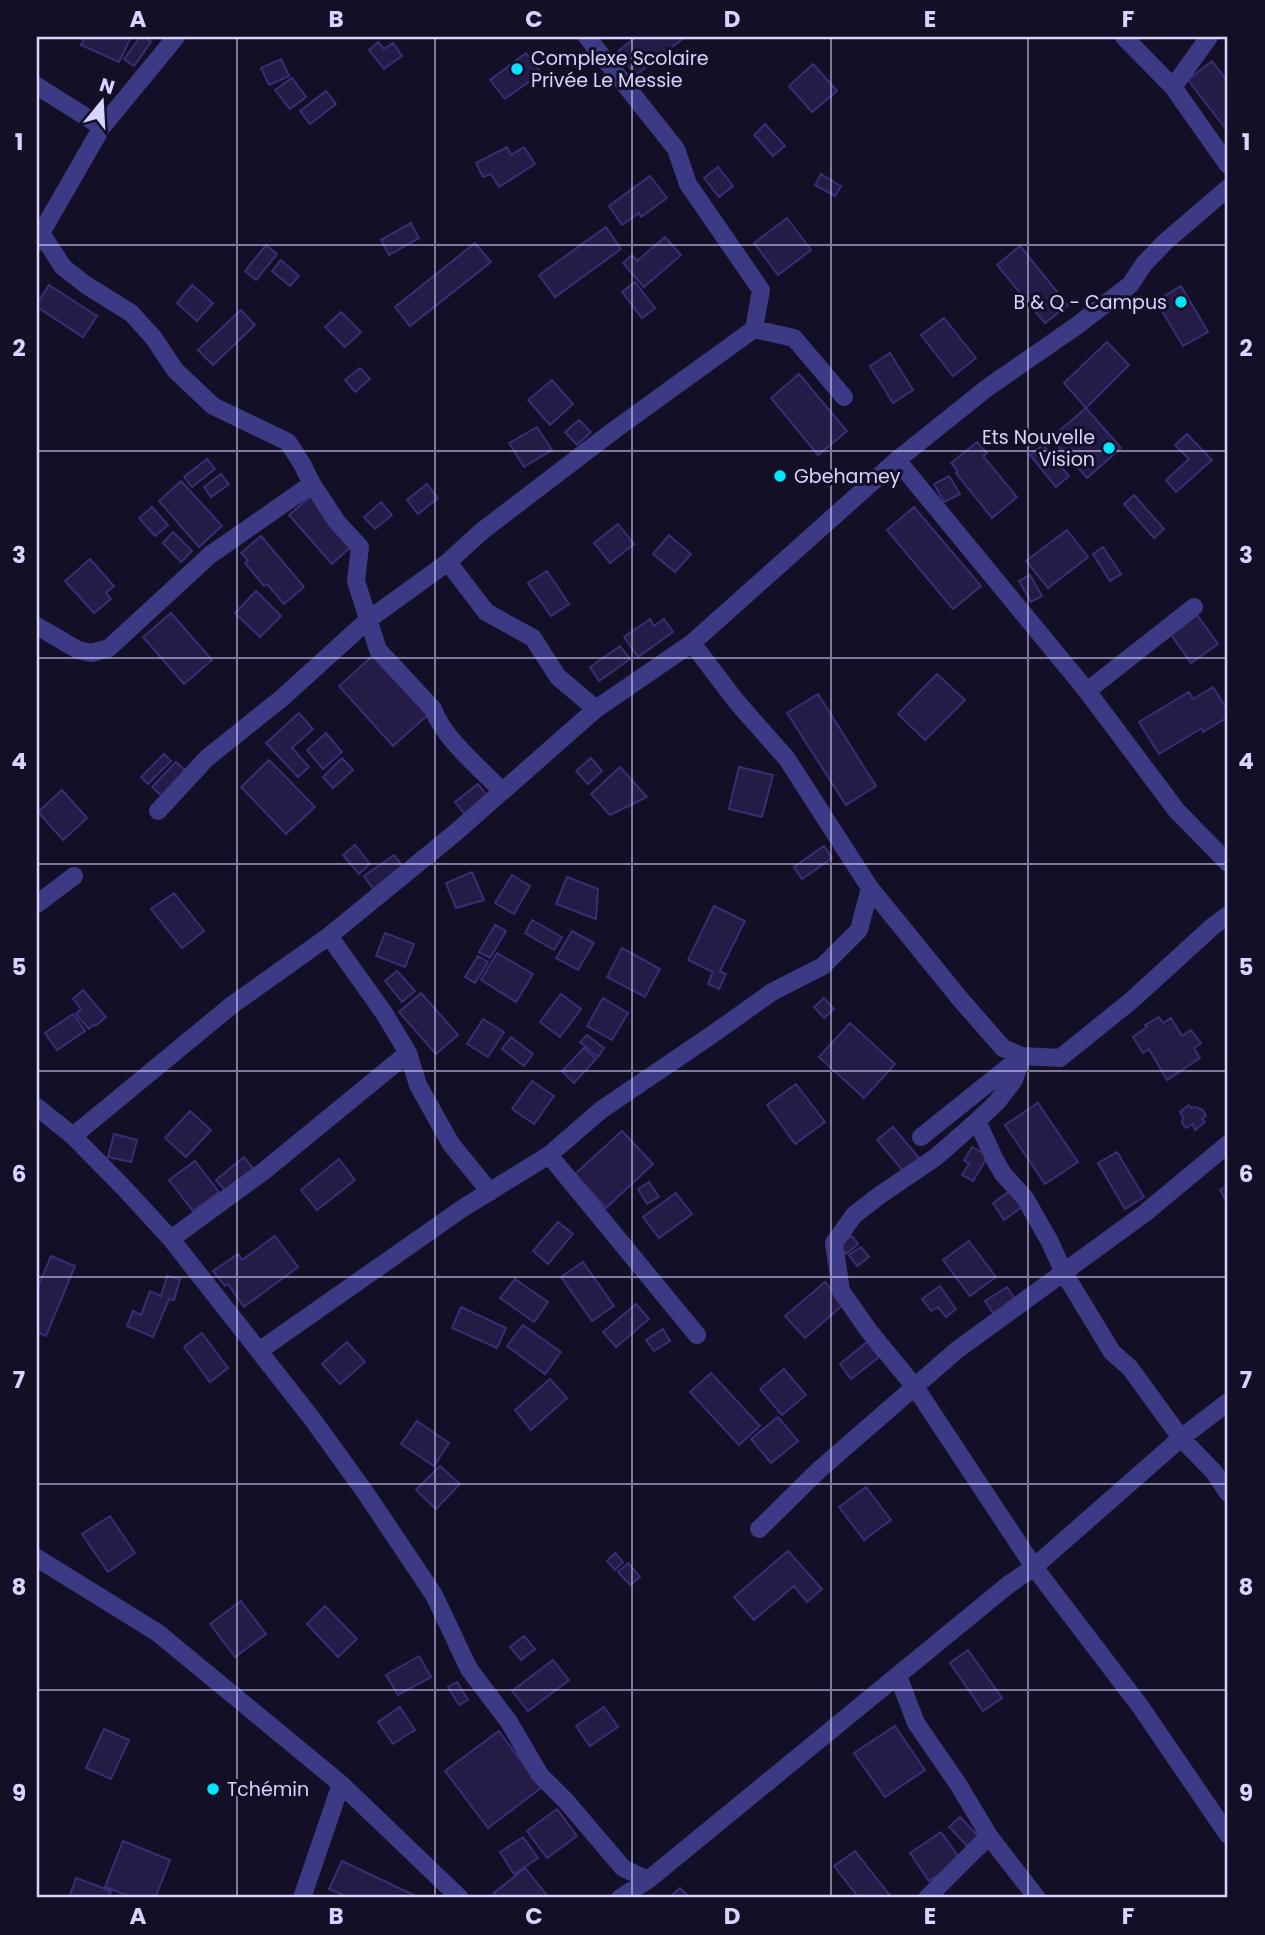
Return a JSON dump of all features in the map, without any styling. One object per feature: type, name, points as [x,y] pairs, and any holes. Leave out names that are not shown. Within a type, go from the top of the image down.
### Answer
[{"type":"street","points":[[176,37],[102,127],[39,239],[63,267],[131,313],[153,337],[175,370],[213,406],[288,442],[337,522],[360,547],[356,581],[378,650],[433,709],[437,720],[502,791]]},
{"type":"street","points":[[158,811],[207,758],[282,698],[368,620],[448,562],[482,531],[613,431],[754,328],[761,290],[688,184],[676,149],[587,37]]},
{"type":"street","points":[[1124,37],[1172,87],[1228,165]]},
{"type":"street","points":[[1172,87],[1209,37]]},
{"type":"street","points":[[37,86],[102,127]]},
{"type":"street","points":[[73,1136],[232,1004],[329,936],[454,833],[596,709],[692,643],[897,460],[987,388],[1076,327],[1129,285],[1164,242],[1228,188]]},
{"type":"street","points":[[754,328],[794,338],[844,397]]},
{"type":"street","points":[[897,460],[1087,691],[1177,811],[1228,863]]},
{"type":"street","points":[[37,626],[78,650],[91,653],[109,648],[211,555],[312,484]]},
{"type":"street","points":[[448,562],[486,612],[533,638],[558,677],[596,709]]},
{"type":"street","points":[[1087,691],[1194,607]]},
{"type":"street","points":[[692,643],[736,701],[787,759],[870,888],[1003,1048],[1022,1056],[1060,1058],[1132,1000],[1228,915]]},
{"type":"street","points":[[37,904],[74,876]]},
{"type":"street","points":[[259,1351],[463,1208],[549,1155],[601,1110],[772,992],[823,966],[859,930],[870,888]]},
{"type":"street","points":[[329,936],[384,1013],[408,1053],[418,1085],[451,1144],[490,1192]]},
{"type":"street","points":[[171,1239],[264,1171],[408,1053]]},
{"type":"street","points":[[1022,1056],[1014,1080],[997,1102],[977,1121],[936,1157],[854,1215],[834,1243],[841,1291],[869,1331],[915,1387],[1034,1567],[1140,1706],[1228,1835]]},
{"type":"street","points":[[920,1137],[1022,1056]]},
{"type":"street","points":[[37,1107],[73,1136],[171,1239],[313,1420],[365,1492],[434,1595],[469,1668],[509,1722],[540,1775],[566,1801],[622,1868],[648,1880]]},
{"type":"street","points":[[977,1121],[1003,1174],[1025,1198],[1064,1273],[1112,1352],[1130,1368],[1181,1438],[1214,1472],[1228,1493]]},
{"type":"street","points":[[759,1529],[820,1470],[957,1350],[1145,1213],[1228,1144]]},
{"type":"street","points":[[549,1155],[697,1335]]},
{"type":"street","points":[[620,1898],[648,1880],[1008,1585],[1034,1567],[1181,1438],[1228,1402]]},
{"type":"street","points":[[37,1558],[158,1633],[341,1784],[460,1898]]},
{"type":"street","points":[[898,1676],[916,1723],[958,1784],[989,1836],[1037,1898]]},
{"type":"street","points":[[302,1898],[341,1784]]},
{"type":"street","points":[[927,1898],[989,1836]]},
{"type":"building","points":[[85,37],[131,37],[119,62],[81,45]]},
{"type":"building","points":[[140,37],[151,42],[134,66],[124,59]]},
{"type":"building","points":[[636,37],[685,37],[636,75],[617,52]]},
{"type":"building","points":[[378,42],[384,49],[393,43],[402,56],[384,69],[369,50]]},
{"type":"building","points":[[526,53],[541,73],[505,99],[490,80]]},
{"type":"building","points":[[281,59],[289,76],[269,85],[261,68]]},
{"type":"building","points":[[1212,61],[1228,82],[1228,125],[1225,128],[1188,80]]},
{"type":"building","points":[[813,64],[837,91],[812,112],[789,86]]},
{"type":"building","points":[[292,78],[306,97],[290,109],[275,90]]},
{"type":"building","points":[[326,91],[336,104],[310,124],[300,111]]},
{"type":"building","points":[[765,124],[785,146],[773,156],[754,135]]},
{"type":"building","points":[[507,147],[511,155],[524,147],[535,164],[499,187],[491,174],[483,177],[476,163]]},
{"type":"building","points":[[718,167],[733,186],[719,197],[704,178]]},
{"type":"building","points":[[821,174],[841,186],[835,196],[815,185]]},
{"type":"building","points":[[650,176],[667,198],[641,217],[639,213],[622,225],[609,206]]},
{"type":"building","points":[[787,218],[811,250],[778,275],[754,243]]},
{"type":"building","points":[[411,223],[419,238],[389,255],[381,240]]},
{"type":"building","points":[[606,227],[621,249],[555,297],[539,275]]},
{"type":"building","points":[[665,237],[681,255],[644,287],[623,263],[632,255],[637,261]]},
{"type":"building","points":[[475,243],[491,262],[410,326],[395,307]]},
{"type":"building","points":[[266,245],[277,254],[256,280],[245,271]]},
{"type":"building","points":[[1020,246],[1068,305],[1045,323],[997,265]]},
{"type":"building","points":[[281,260],[299,276],[290,286],[272,271]]},
{"type":"building","points":[[635,282],[655,308],[642,318],[622,292]]},
{"type":"building","points":[[49,285],[97,316],[83,337],[37,307]]},
{"type":"building","points":[[192,285],[213,303],[197,321],[177,303]]},
{"type":"building","points":[[1181,286],[1208,332],[1183,346],[1156,301]]},
{"type":"building","points":[[241,310],[255,325],[213,365],[198,350]]},
{"type":"building","points":[[341,312],[361,332],[345,347],[325,327]]},
{"type":"building","points":[[944,318],[976,358],[953,376],[921,335]]},
{"type":"building","points":[[1107,342],[1129,365],[1086,408],[1064,383]]},
{"type":"building","points":[[890,353],[913,390],[893,403],[870,366]]},
{"type":"building","points":[[360,368],[370,379],[355,392],[345,380]]},
{"type":"building","points":[[799,374],[847,431],[818,455],[771,398]]},
{"type":"building","points":[[552,380],[573,404],[550,425],[528,400]]},
{"type":"building","points":[[1086,408],[1121,448],[1087,478],[1051,438]]},
{"type":"building","points":[[579,420],[591,432],[577,445],[565,432]]},
{"type":"building","points":[[537,427],[552,450],[524,467],[509,443]]},
{"type":"building","points":[[1187,434],[1212,460],[1176,492],[1166,480],[1189,459],[1175,445]]},
{"type":"building","points":[[977,442],[987,453],[983,456],[1017,497],[992,518],[951,463]]},
{"type":"building","points":[[1043,445],[1069,476],[1056,487],[1030,455]]},
{"type":"building","points":[[207,459],[215,469],[192,487],[184,477]]},
{"type":"building","points":[[221,474],[229,484],[211,497],[204,487]]},
{"type":"building","points":[[949,476],[960,494],[944,502],[934,484]]},
{"type":"building","points":[[181,481],[222,526],[199,547],[159,501]]},
{"type":"building","points":[[427,484],[438,498],[418,514],[407,500]]},
{"type":"building","points":[[1134,495],[1164,529],[1154,538],[1124,504]]},
{"type":"building","points":[[311,496],[354,544],[332,564],[289,515]]},
{"type":"building","points":[[381,502],[392,515],[375,529],[364,517]]},
{"type":"building","points":[[152,507],[168,525],[155,536],[139,518]]},
{"type":"building","points":[[914,507],[981,586],[953,609],[887,530]]},
{"type":"building","points":[[618,524],[634,544],[610,563],[594,543]]},
{"type":"building","points":[[1067,530],[1088,557],[1048,588],[1026,561]]},
{"type":"building","points":[[173,532],[192,551],[181,562],[163,543]]},
{"type":"building","points":[[669,535],[691,554],[675,572],[653,554]]},
{"type":"building","points":[[261,536],[304,587],[284,604],[267,584],[264,586],[245,563],[248,560],[241,553]]},
{"type":"building","points":[[1103,547],[1121,574],[1110,581],[1093,554]]},
{"type":"building","points":[[90,559],[114,586],[106,593],[111,599],[94,613],[65,581]]},
{"type":"building","points":[[547,571],[569,604],[551,616],[528,583]]},
{"type":"building","points":[[1030,575],[1042,596],[1031,602],[1019,581]]},
{"type":"building","points":[[256,591],[281,616],[260,637],[235,613]]},
{"type":"building","points":[[171,613],[212,660],[184,684],[143,637]]},
{"type":"building","points":[[1197,615],[1218,644],[1191,663],[1170,633]]},
{"type":"building","points":[[650,619],[654,626],[664,619],[673,632],[638,657],[624,637]]},
{"type":"building","points":[[620,646],[630,659],[599,681],[590,667]]},
{"type":"building","points":[[377,652],[431,712],[393,746],[339,686]]},
{"type":"building","points":[[937,674],[965,700],[925,740],[898,714]]},
{"type":"building","points":[[1213,687],[1228,711],[1228,717],[1203,732],[1202,728],[1159,754],[1139,722],[1189,692],[1193,699]]},
{"type":"building","points":[[818,694],[876,786],[846,805],[787,713]]},
{"type":"building","points":[[299,713],[313,729],[292,748],[309,767],[298,777],[266,743]]},
{"type":"building","points":[[326,733],[342,752],[323,769],[307,750]]},
{"type":"building","points":[[164,754],[171,761],[148,784],[141,777]]},
{"type":"building","points":[[342,758],[353,770],[333,788],[323,777]]},
{"type":"building","points":[[591,758],[602,771],[588,784],[576,771]]},
{"type":"building","points":[[269,760],[315,807],[286,834],[241,787]]},
{"type":"building","points":[[176,762],[187,772],[163,797],[152,787]]},
{"type":"building","points":[[620,767],[647,797],[610,815],[591,794]]},
{"type":"building","points":[[739,767],[773,775],[762,817],[729,809]]},
{"type":"building","points":[[478,784],[490,799],[467,817],[455,802]]},
{"type":"building","points":[[62,790],[87,818],[63,840],[38,812]]},
{"type":"building","points":[[355,845],[370,864],[359,874],[343,855]]},
{"type":"building","points":[[824,846],[832,858],[802,879],[794,867]]},
{"type":"building","points":[[394,855],[407,872],[376,893],[364,876]]},
{"type":"building","points":[[472,872],[484,900],[456,908],[446,883]]},
{"type":"building","points":[[512,875],[530,886],[514,914],[495,903]]},
{"type":"building","points":[[567,877],[598,889],[596,919],[556,904]]},
{"type":"building","points":[[174,893],[204,931],[182,948],[151,909]]},
{"type":"building","points":[[714,906],[745,921],[720,971],[726,974],[719,989],[708,984],[713,972],[688,960]]},
{"type":"building","points":[[532,920],[562,937],[554,950],[525,933]]},
{"type":"building","points":[[495,925],[506,931],[490,958],[479,952]]},
{"type":"building","points":[[572,931],[594,943],[578,970],[556,958]]},
{"type":"building","points":[[385,933],[414,944],[405,967],[376,956]]},
{"type":"building","points":[[622,948],[660,969],[645,997],[607,977]]},
{"type":"building","points":[[497,953],[533,974],[516,1002],[481,980]]},
{"type":"building","points":[[478,956],[488,962],[475,983],[465,977]]},
{"type":"building","points":[[397,971],[415,991],[402,1002],[385,981]]},
{"type":"building","points":[[83,990],[106,1017],[89,1029],[76,1014],[81,1009],[73,999]]},
{"type":"building","points":[[421,993],[458,1035],[436,1054],[399,1012]]},
{"type":"building","points":[[561,994],[581,1009],[560,1037],[540,1022]]},
{"type":"building","points":[[603,998],[628,1013],[612,1040],[587,1026]]},
{"type":"building","points":[[824,998],[834,1009],[824,1018],[814,1007]]},
{"type":"building","points":[[73,1014],[85,1031],[57,1050],[45,1033]]},
{"type":"building","points":[[1159,1017],[1163,1023],[1171,1018],[1182,1036],[1191,1030],[1201,1043],[1194,1048],[1200,1058],[1167,1080],[1149,1049],[1143,1053],[1133,1037],[1147,1027],[1145,1025]]},
{"type":"building","points":[[483,1019],[504,1032],[488,1057],[467,1044]]},
{"type":"building","points":[[850,1023],[895,1064],[864,1098],[819,1057]]},
{"type":"building","points":[[587,1035],[604,1048],[598,1057],[580,1042]]},
{"type":"building","points":[[511,1037],[533,1054],[524,1066],[502,1049]]},
{"type":"building","points":[[584,1048],[596,1059],[574,1083],[562,1071]]},
{"type":"building","points":[[532,1081],[554,1096],[534,1124],[512,1109]]},
{"type":"building","points":[[796,1084],[825,1122],[795,1144],[767,1105]]},
{"type":"building","points":[[1038,1103],[1078,1162],[1045,1184],[1005,1125]]},
{"type":"building","points":[[1189,1105],[1191,1108],[1203,1110],[1206,1116],[1202,1119],[1205,1122],[1195,1130],[1193,1124],[1186,1128],[1182,1123],[1180,1112]]},
{"type":"building","points":[[190,1111],[211,1130],[186,1157],[165,1138]]},
{"type":"building","points":[[893,1127],[920,1159],[904,1172],[877,1140]]},
{"type":"building","points":[[622,1131],[653,1164],[606,1208],[575,1174]]},
{"type":"building","points":[[114,1134],[137,1140],[131,1162],[108,1157]]},
{"type":"building","points":[[972,1147],[988,1156],[973,1181],[962,1175],[969,1164],[964,1160]]},
{"type":"building","points":[[1117,1152],[1144,1197],[1125,1209],[1098,1163]]},
{"type":"building","points":[[244,1157],[259,1176],[231,1198],[216,1180]]},
{"type":"building","points":[[339,1159],[355,1180],[317,1210],[301,1190]]},
{"type":"building","points":[[195,1161],[219,1192],[193,1211],[169,1180]]},
{"type":"building","points":[[649,1182],[659,1197],[647,1204],[638,1189]]},
{"type":"building","points":[[1228,1185],[1228,1205],[1220,1190]]},
{"type":"building","points":[[1010,1191],[1022,1207],[1004,1220],[993,1203]]},
{"type":"building","points":[[676,1193],[692,1214],[659,1238],[643,1217]]},
{"type":"building","points":[[558,1222],[573,1234],[548,1264],[533,1251]]},
{"type":"building","points":[[275,1236],[298,1267],[244,1307],[228,1284],[225,1286],[213,1271],[238,1254],[242,1260]]},
{"type":"building","points":[[852,1236],[858,1244],[846,1254],[839,1245]]},
{"type":"building","points":[[969,1241],[996,1277],[970,1296],[943,1260]]},
{"type":"building","points":[[861,1247],[869,1257],[857,1266],[849,1255]]},
{"type":"building","points":[[51,1256],[75,1266],[46,1336],[37,1332],[37,1289]]},
{"type":"building","points":[[583,1262],[614,1306],[592,1321],[561,1277]]},
{"type":"building","points":[[167,1276],[180,1279],[174,1300],[169,1299],[153,1337],[127,1326],[133,1311],[141,1315],[150,1291],[161,1296]]},
{"type":"building","points":[[515,1279],[548,1302],[534,1322],[500,1298]]},
{"type":"building","points":[[825,1282],[844,1304],[805,1338],[785,1316]]},
{"type":"building","points":[[940,1286],[956,1309],[946,1317],[938,1307],[931,1311],[922,1299]]},
{"type":"building","points":[[1007,1287],[1015,1299],[994,1314],[985,1301]]},
{"type":"building","points":[[636,1304],[649,1319],[616,1347],[603,1332]]},
{"type":"building","points":[[461,1307],[506,1328],[497,1348],[452,1328]]},
{"type":"building","points":[[523,1325],[561,1352],[545,1374],[507,1346]]},
{"type":"building","points":[[663,1329],[670,1341],[654,1351],[646,1340]]},
{"type":"building","points":[[202,1333],[228,1368],[210,1382],[184,1347]]},
{"type":"building","points":[[347,1342],[365,1362],[340,1384],[322,1364]]},
{"type":"building","points":[[867,1342],[879,1357],[851,1379],[840,1364]]},
{"type":"building","points":[[784,1369],[806,1395],[782,1415],[760,1389]]},
{"type":"building","points":[[711,1373],[760,1426],[739,1445],[690,1392]]},
{"type":"building","points":[[550,1379],[567,1398],[531,1430],[515,1410]]},
{"type":"building","points":[[778,1417],[798,1441],[771,1463],[751,1439]]},
{"type":"building","points":[[417,1421],[449,1443],[434,1466],[401,1444]]},
{"type":"building","points":[[440,1466],[460,1484],[436,1509],[416,1490]]},
{"type":"building","points":[[866,1487],[891,1520],[864,1540],[839,1507]]},
{"type":"building","points":[[110,1516],[135,1553],[108,1572],[82,1534]]},
{"type":"building","points":[[788,1551],[822,1589],[807,1602],[794,1586],[754,1620],[734,1597]]},
{"type":"building","points":[[615,1553],[623,1562],[615,1570],[607,1561]]},
{"type":"building","points":[[628,1563],[640,1577],[630,1585],[618,1572]]},
{"type":"building","points":[[241,1601],[266,1634],[235,1657],[210,1624]]},
{"type":"building","points":[[325,1606],[357,1639],[338,1657],[307,1624]]},
{"type":"building","points":[[524,1636],[535,1649],[521,1660],[510,1647]]},
{"type":"building","points":[[968,1650],[1002,1698],[983,1711],[950,1663]]},
{"type":"building","points":[[419,1656],[431,1677],[398,1695],[386,1675]]},
{"type":"building","points":[[553,1660],[569,1680],[528,1711],[512,1691]]},
{"type":"building","points":[[457,1682],[468,1700],[459,1705],[448,1687]]},
{"type":"building","points":[[400,1707],[415,1730],[393,1744],[378,1722]]},
{"type":"building","points":[[604,1707],[618,1727],[590,1746],[576,1726]]},
{"type":"building","points":[[895,1726],[925,1770],[885,1797],[854,1753]]},
{"type":"building","points":[[104,1729],[129,1740],[111,1779],[86,1768]]},
{"type":"building","points":[[499,1731],[541,1788],[488,1828],[445,1771]]},
{"type":"building","points":[[557,1809],[577,1836],[547,1858],[527,1831]]},
{"type":"building","points":[[960,1817],[980,1838],[969,1848],[949,1827]]},
{"type":"building","points":[[941,1832],[961,1860],[929,1881],[910,1853]]},
{"type":"building","points":[[523,1837],[538,1858],[514,1874],[500,1852]]},
{"type":"building","points":[[123,1841],[170,1860],[155,1898],[134,1898],[105,1887]]},
{"type":"building","points":[[855,1851],[892,1898],[859,1898],[834,1866]]},
{"type":"building","points":[[342,1861],[416,1896],[350,1898],[329,1889]]},
{"type":"building","points":[[525,1868],[549,1898],[498,1898],[494,1893]]},
{"type":"building","points":[[76,1878],[111,1891],[108,1898],[69,1898]]},
{"type":"building","points":[[680,1888],[690,1898],[669,1898]]},
{"type":"place","name":"Complexe Scolaire Privée Le Messie","points":[[517,69]]},
{"type":"place","name":"B & Q - Campus","points":[[1181,302]]},
{"type":"place","name":"Ets Nouvelle Vision","points":[[1109,448]]},
{"type":"place","name":"Gbehamey","points":[[780,476]]},
{"type":"place","name":"Tchémin","points":[[213,1789]]}]
